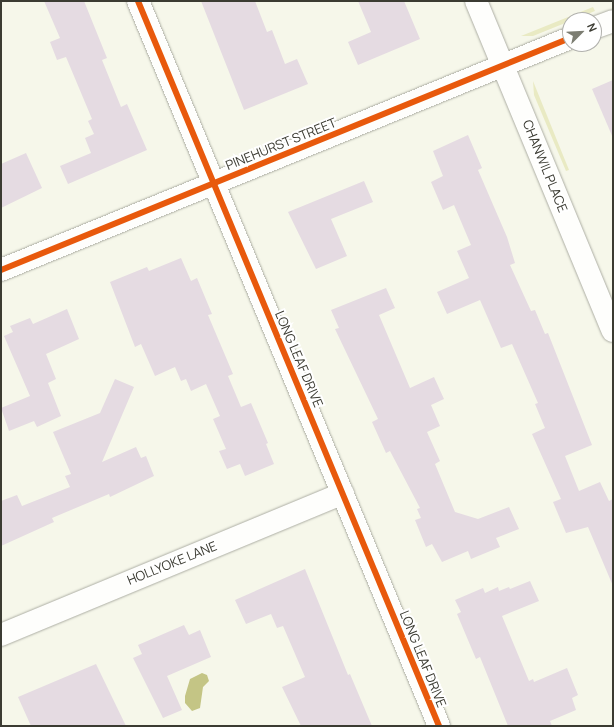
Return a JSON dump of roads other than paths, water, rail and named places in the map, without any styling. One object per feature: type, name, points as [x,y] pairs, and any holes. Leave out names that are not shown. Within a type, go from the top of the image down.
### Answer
[{"type":"street","name":"LONG LEAF DRIVE","points":[[138,1],[439,726]]},
{"type":"street","name":"CHANWIL PLACE","points":[[476,1],[504,65],[613,331]]},
{"type":"street","points":[[602,25],[613,20]]},
{"type":"street","name":"PINEHURST STREET","points":[[1,270],[562,41]]},
{"type":"street","name":"HOLLYOKE LANE","points":[[1,635],[343,493]]}]
